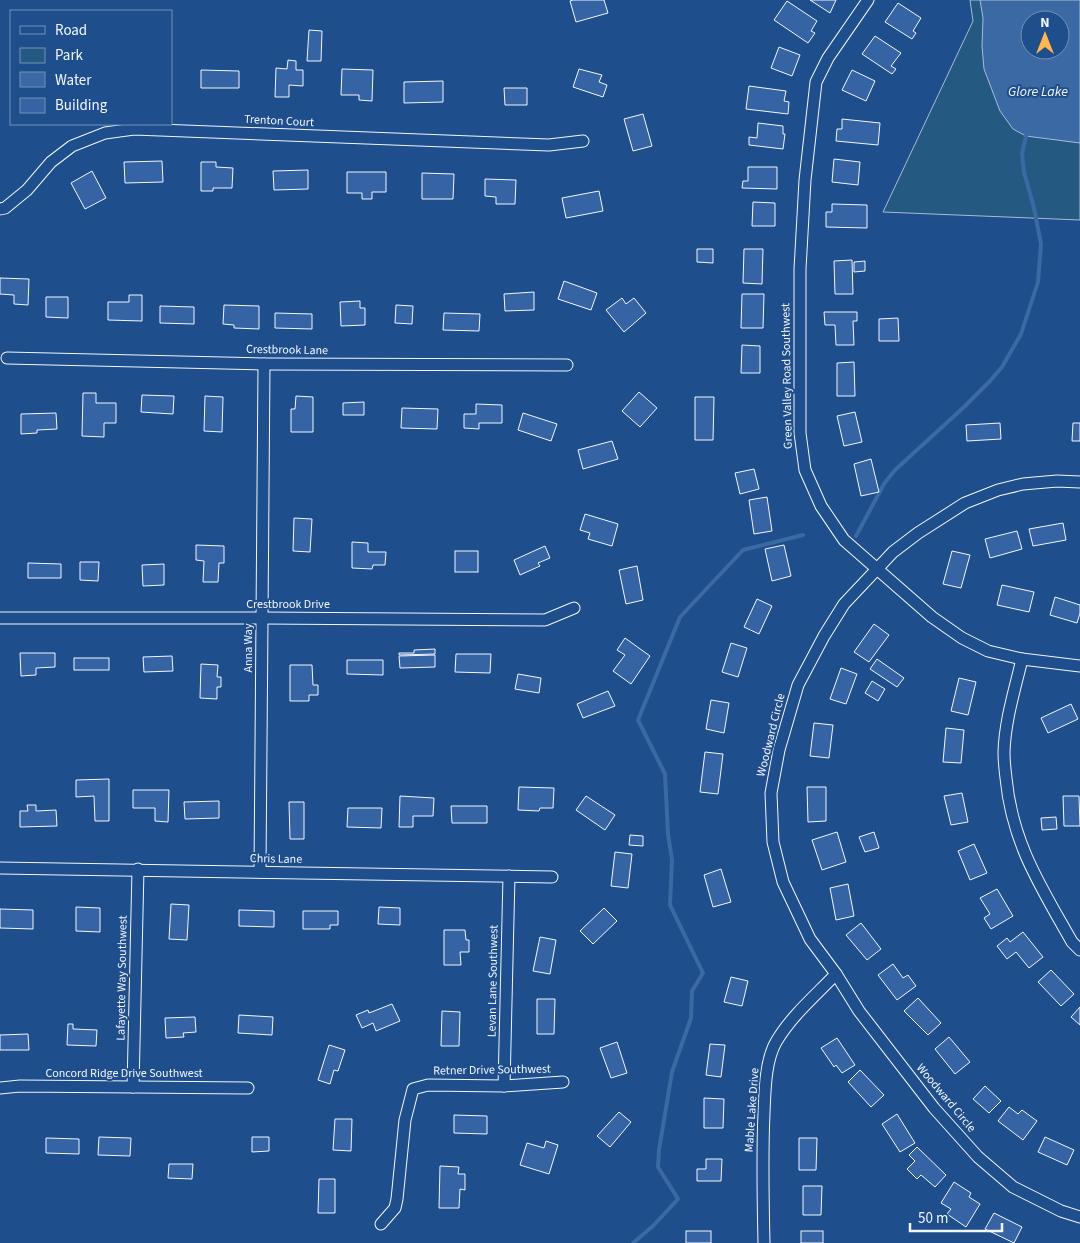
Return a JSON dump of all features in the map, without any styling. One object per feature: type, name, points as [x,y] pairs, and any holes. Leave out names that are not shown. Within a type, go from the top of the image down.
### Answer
[{"type":"street","name":"Green Valley Road Southwest","points":[[868,0],[828,58],[816,82],[805,180],[800,270],[800,433],[805,470],[821,506],[844,540],[932,617],[962,638],[988,651],[1022,659],[1080,666]]},
{"type":"street","name":"Trenton Court","points":[[0,209],[5,208],[27,190],[51,162],[72,146],[105,133],[134,129],[539,145],[583,141]]},
{"type":"street","name":"Crestbrook Lane","points":[[7,358],[264,364],[567,365]]},
{"type":"street","name":"Anna Way","points":[[260,872],[264,364]]},
{"type":"street","name":"Woodward Circle","points":[[1080,482],[1057,481],[1023,484],[998,490],[965,503],[918,533],[894,552],[844,604],[824,636],[798,685],[779,750],[771,793],[773,842],[783,882],[810,939],[836,974],[859,1010],[934,1108],[978,1158],[1013,1187],[1061,1211],[1080,1217]]},
{"type":"street","name":"Crestbrook Drive","points":[[0,618],[544,620],[574,608]]},
{"type":"street","points":[[1022,659],[1006,728],[1004,752],[1008,795],[1016,832],[1036,880],[1072,942],[1080,950]]},
{"type":"street","name":"Chris Lane","points":[[0,868],[552,877]]},
{"type":"street","name":"Lafayette Way Southwest","points":[[133,1087],[138,869]]},
{"type":"street","name":"Levan Lane Southwest","points":[[504,1086],[509,876]]},
{"type":"street","name":"Mable Lake Drive","points":[[764,1243],[762,1150],[768,1068],[775,1044],[791,1020],[836,974]]},
{"type":"street","name":"Retner Drive Southwest","points":[[382,1224],[395,1208],[405,1120],[413,1089],[428,1085],[504,1086],[563,1082]]},
{"type":"street","name":"Concord Ridge Drive Southwest","points":[[0,1088],[20,1086],[248,1088]]},
{"type":"green space","points":[[970,0],[1080,0],[1080,220],[883,212],[973,21]]},
{"type":"water","name":"Glore Lake","points":[[980,0],[1080,0],[1080,143],[1026,136],[1013,129],[1000,111],[984,69],[982,46],[983,18]]},
{"type":"building","points":[[604,0],[608,13],[576,22],[570,1]]},
{"type":"building","points":[[810,0],[836,0],[830,13]]},
{"type":"building","points":[[787,1],[817,21],[811,31],[815,33],[808,43],[774,20]]},
{"type":"building","points":[[898,3],[921,18],[913,31],[916,33],[912,39],[885,22]]},
{"type":"building","points":[[309,30],[322,31],[321,61],[307,61]]},
{"type":"building","points":[[875,36],[901,53],[891,66],[896,69],[892,74],[862,54]]},
{"type":"building","points":[[779,47],[800,55],[792,76],[771,68]]},
{"type":"building","points":[[288,60],[296,61],[296,70],[303,70],[303,86],[289,85],[289,97],[275,97],[276,68],[287,69]]},
{"type":"building","points":[[342,69],[373,70],[372,101],[359,100],[359,95],[341,95]]},
{"type":"building","points":[[579,69],[602,75],[599,82],[607,85],[603,97],[573,87]]},
{"type":"building","points":[[201,70],[239,71],[239,88],[201,88]]},
{"type":"building","points":[[852,70],[875,81],[866,101],[842,90]]},
{"type":"building","points":[[443,81],[443,102],[404,103],[404,82]]},
{"type":"building","points":[[749,86],[786,91],[784,101],[789,102],[788,114],[746,109]]},
{"type":"building","points":[[504,88],[527,88],[527,105],[505,105]]},
{"type":"building","points":[[643,114],[652,146],[633,151],[624,119]]},
{"type":"building","points":[[842,119],[880,123],[878,145],[836,141],[837,129],[842,129]]},
{"type":"building","points":[[758,123],[783,126],[783,134],[785,134],[783,149],[749,145],[749,137],[757,138]]},
{"type":"building","points":[[834,159],[860,162],[858,185],[832,182]]},
{"type":"building","points":[[162,161],[163,182],[125,183],[124,162]]},
{"type":"building","points":[[201,162],[216,162],[216,167],[233,168],[232,188],[213,188],[213,191],[201,191]]},
{"type":"building","points":[[748,167],[777,167],[777,189],[742,188],[743,181],[748,181]]},
{"type":"building","points":[[308,170],[308,189],[274,190],[273,171]]},
{"type":"building","points":[[92,171],[106,198],[85,209],[71,183]]},
{"type":"building","points":[[347,172],[386,172],[386,192],[372,192],[372,199],[362,199],[362,193],[347,193]]},
{"type":"building","points":[[422,173],[454,174],[453,199],[422,199]]},
{"type":"building","points":[[485,179],[516,180],[515,204],[496,204],[496,197],[485,196]]},
{"type":"building","points":[[599,191],[603,211],[566,218],[562,198]]},
{"type":"building","points":[[753,202],[775,203],[775,226],[752,226]]},
{"type":"building","points":[[832,204],[867,205],[867,228],[826,227],[826,212],[832,212]]},
{"type":"building","points":[[697,249],[713,249],[713,263],[697,262]]},
{"type":"building","points":[[744,249],[763,249],[762,284],[743,283]]},
{"type":"building","points":[[852,260],[853,294],[835,294],[834,261]]},
{"type":"building","points":[[865,261],[865,271],[854,272],[854,262]]},
{"type":"building","points":[[0,278],[29,279],[28,305],[14,304],[14,295],[0,294]]},
{"type":"building","points":[[564,281],[597,293],[591,310],[558,299]]},
{"type":"building","points":[[534,292],[534,310],[505,311],[504,294]]},
{"type":"building","points":[[742,294],[764,294],[763,328],[741,328]]},
{"type":"building","points":[[129,295],[142,295],[142,321],[108,320],[108,302],[129,302]]},
{"type":"building","points":[[46,297],[68,297],[68,318],[46,317]]},
{"type":"building","points":[[622,298],[626,304],[634,298],[646,313],[624,332],[606,310]]},
{"type":"building","points":[[360,301],[360,308],[365,308],[365,325],[341,326],[340,302]]},
{"type":"building","points":[[224,305],[259,306],[259,329],[234,328],[234,325],[223,324]]},
{"type":"building","points":[[396,305],[413,306],[412,324],[395,323]]},
{"type":"building","points":[[160,306],[194,307],[194,324],[160,323]]},
{"type":"building","points":[[824,312],[857,312],[857,321],[853,321],[854,345],[836,345],[835,325],[825,325]]},
{"type":"building","points":[[275,313],[312,314],[312,329],[275,328]]},
{"type":"building","points":[[444,313],[480,314],[479,331],[443,330]]},
{"type":"building","points":[[898,318],[899,341],[879,341],[879,319]]},
{"type":"building","points":[[742,345],[760,346],[760,373],[741,373]]},
{"type":"building","points":[[854,362],[855,396],[837,396],[837,363]]},
{"type":"building","points":[[639,392],[657,408],[640,427],[622,411]]},
{"type":"building","points":[[83,393],[96,393],[96,403],[116,403],[116,423],[104,423],[104,437],[82,436]]},
{"type":"building","points":[[142,395],[174,396],[173,414],[141,412]]},
{"type":"building","points":[[205,396],[223,397],[222,432],[204,431]]},
{"type":"building","points":[[296,396],[313,397],[313,432],[291,432],[291,409],[295,409]]},
{"type":"building","points":[[695,397],[714,397],[713,440],[695,440]]},
{"type":"building","points":[[364,402],[364,415],[343,415],[343,403]]},
{"type":"building","points":[[476,404],[502,405],[502,423],[479,423],[479,429],[464,428],[464,414],[476,414]]},
{"type":"building","points":[[402,408],[438,409],[437,429],[401,428]]},
{"type":"building","points":[[855,412],[862,442],[844,446],[837,416]]},
{"type":"building","points":[[56,413],[57,429],[37,430],[37,433],[21,434],[21,414]]},
{"type":"building","points":[[523,413],[557,424],[551,441],[518,430]]},
{"type":"building","points":[[1000,423],[1001,439],[967,441],[966,425]]},
{"type":"building","points":[[1073,423],[1080,423],[1080,441],[1072,441]]},
{"type":"building","points":[[612,441],[618,459],[583,469],[578,450]]},
{"type":"building","points":[[871,459],[879,492],[861,496],[854,464]]},
{"type":"building","points":[[754,469],[759,489],[740,494],[735,473]]},
{"type":"building","points":[[767,497],[772,531],[754,534],[749,500]]},
{"type":"building","points":[[585,514],[618,524],[612,546],[588,539],[590,533],[580,530]]},
{"type":"building","points":[[294,518],[312,519],[310,552],[293,551]]},
{"type":"building","points":[[1063,523],[1066,540],[1033,546],[1029,529]]},
{"type":"building","points":[[1017,531],[1022,549],[990,558],[985,539]]},
{"type":"building","points":[[352,542],[368,543],[368,552],[386,552],[385,565],[373,565],[372,569],[352,568]]},
{"type":"building","points":[[196,545],[224,546],[224,563],[219,563],[218,582],[203,582],[204,561],[196,560]]},
{"type":"building","points":[[784,545],[791,576],[772,581],[765,549]]},
{"type":"building","points":[[545,546],[550,558],[538,563],[540,566],[520,575],[514,560]]},
{"type":"building","points":[[455,551],[478,551],[478,572],[455,572]]},
{"type":"building","points":[[952,551],[970,555],[961,588],[943,584]]},
{"type":"building","points":[[80,562],[99,562],[98,581],[80,580]]},
{"type":"building","points":[[28,563],[61,564],[61,578],[28,578]]},
{"type":"building","points":[[164,564],[164,585],[143,586],[142,565]]},
{"type":"building","points":[[637,566],[643,600],[626,604],[619,570]]},
{"type":"building","points":[[1002,585],[1034,592],[1029,612],[997,605]]},
{"type":"building","points":[[1055,597],[1080,605],[1077,623],[1050,615]]},
{"type":"building","points":[[757,599],[772,606],[759,634],[744,627]]},
{"type":"building","points":[[874,624],[889,635],[869,662],[854,652]]},
{"type":"building","points":[[625,638],[650,656],[631,684],[613,671],[625,655],[617,650]]},
{"type":"building","points":[[731,643],[747,648],[738,677],[722,672]]},
{"type":"building","points":[[435,649],[435,654],[399,655],[399,653],[414,653],[414,650]]},
{"type":"building","points":[[20,653],[55,653],[55,667],[36,668],[36,675],[21,676]]},
{"type":"building","points":[[456,654],[491,654],[490,673],[455,672]]},
{"type":"building","points":[[435,655],[435,667],[400,668],[399,656]]},
{"type":"building","points":[[172,656],[173,671],[144,672],[143,657]]},
{"type":"building","points":[[74,658],[109,658],[109,670],[74,670]]},
{"type":"building","points":[[877,659],[904,678],[897,687],[870,669]]},
{"type":"building","points":[[347,660],[383,660],[383,675],[347,674]]},
{"type":"building","points":[[201,664],[218,665],[217,677],[221,677],[221,687],[217,687],[217,699],[200,698]]},
{"type":"building","points":[[290,665],[312,665],[313,685],[318,685],[318,695],[309,695],[309,701],[290,701]]},
{"type":"building","points":[[841,668],[857,674],[846,704],[830,699]]},
{"type":"building","points":[[518,674],[541,678],[539,693],[515,689]]},
{"type":"building","points":[[959,678],[976,682],[968,715],[951,711]]},
{"type":"building","points":[[872,681],[885,689],[878,701],[865,693]]},
{"type":"building","points":[[608,691],[615,706],[583,718],[577,704]]},
{"type":"building","points":[[711,700],[729,703],[724,733],[706,729]]},
{"type":"building","points":[[1071,704],[1078,719],[1048,733],[1041,718]]},
{"type":"building","points":[[814,723],[833,725],[829,758],[810,756]]},
{"type":"building","points":[[946,728],[964,730],[961,763],[943,762]]},
{"type":"building","points":[[705,752],[723,754],[718,794],[700,792]]},
{"type":"building","points":[[109,779],[109,821],[95,821],[94,796],[76,797],[76,780]]},
{"type":"building","points":[[519,787],[554,788],[553,808],[540,808],[539,811],[518,810]]},
{"type":"building","points":[[807,787],[826,787],[826,821],[808,822]]},
{"type":"building","points":[[133,790],[169,790],[168,822],[155,821],[155,808],[133,808]]},
{"type":"building","points":[[962,793],[968,822],[951,825],[944,796]]},
{"type":"building","points":[[400,796],[434,798],[433,816],[413,816],[413,827],[399,827]]},
{"type":"building","points":[[586,796],[615,815],[605,830],[576,810]]},
{"type":"building","points":[[1063,796],[1079,796],[1080,826],[1064,826]]},
{"type":"building","points":[[219,801],[219,818],[185,819],[184,802]]},
{"type":"building","points":[[289,802],[304,802],[304,839],[290,839]]},
{"type":"building","points":[[27,805],[36,805],[36,811],[56,810],[57,826],[20,827],[20,811],[28,811]]},
{"type":"building","points":[[451,806],[487,806],[487,823],[452,823]]},
{"type":"building","points":[[348,808],[382,808],[381,828],[347,827]]},
{"type":"building","points":[[1056,817],[1057,829],[1042,830],[1041,818]]},
{"type":"building","points":[[837,832],[846,862],[822,870],[812,840]]},
{"type":"building","points":[[874,832],[879,848],[865,852],[859,837]]},
{"type":"building","points":[[630,835],[643,836],[643,846],[629,845]]},
{"type":"building","points":[[974,844],[987,873],[970,880],[958,851]]},
{"type":"building","points":[[615,852],[632,854],[628,888],[611,886]]},
{"type":"building","points":[[721,869],[731,902],[713,907],[704,875]]},
{"type":"building","points":[[848,884],[854,916],[836,920],[830,888]]},
{"type":"building","points":[[997,889],[1013,916],[991,929],[984,918],[990,914],[980,898]]},
{"type":"building","points":[[171,904],[189,905],[187,940],[169,939]]},
{"type":"building","points":[[76,907],[100,908],[100,932],[76,931]]},
{"type":"building","points":[[379,907],[400,908],[400,925],[378,924]]},
{"type":"building","points":[[604,908],[617,921],[593,944],[580,931]]},
{"type":"building","points":[[0,909],[33,910],[33,929],[0,928]]},
{"type":"building","points":[[239,910],[274,911],[274,927],[239,926]]},
{"type":"building","points":[[303,911],[338,911],[338,925],[330,925],[330,929],[303,929]]},
{"type":"building","points":[[861,923],[881,949],[867,960],[846,935]]},
{"type":"building","points":[[444,930],[465,930],[466,940],[469,940],[469,952],[460,952],[461,965],[444,965]]},
{"type":"building","points":[[1023,932],[1043,957],[1029,968],[1016,952],[1007,959],[997,946],[1007,938],[1010,942]]},
{"type":"building","points":[[540,937],[556,940],[550,974],[533,971]]},
{"type":"building","points":[[893,964],[903,978],[908,975],[916,986],[897,1000],[878,975]]},
{"type":"building","points":[[1051,970],[1074,994],[1061,1006],[1038,982]]},
{"type":"building","points":[[731,977],[748,981],[742,1006],[724,1002]]},
{"type":"building","points":[[918,998],[941,1023],[928,1035],[904,1011]]},
{"type":"building","points":[[537,999],[555,999],[554,1034],[537,1034]]},
{"type":"building","points":[[392,1004],[400,1021],[376,1031],[373,1023],[362,1028],[356,1015],[368,1010],[369,1013]]},
{"type":"building","points":[[1080,1007],[1080,1025],[1071,1017]]},
{"type":"building","points":[[442,1011],[460,1012],[459,1046],[441,1046]]},
{"type":"building","points":[[239,1015],[273,1017],[272,1035],[238,1033]]},
{"type":"building","points":[[195,1017],[196,1032],[183,1033],[184,1037],[166,1038],[165,1018]]},
{"type":"building","points":[[68,1024],[73,1024],[73,1029],[97,1030],[96,1046],[67,1045]]},
{"type":"building","points":[[28,1034],[29,1050],[0,1050],[0,1035]]},
{"type":"building","points":[[949,1037],[970,1062],[955,1074],[935,1049]]},
{"type":"building","points":[[837,1038],[855,1065],[842,1073],[836,1065],[834,1067],[821,1048]]},
{"type":"building","points":[[617,1042],[627,1073],[611,1078],[600,1048]]},
{"type":"building","points":[[710,1044],[725,1045],[721,1077],[706,1075]]},
{"type":"building","points":[[329,1045],[345,1050],[338,1071],[334,1070],[330,1084],[318,1080]]},
{"type":"building","points":[[860,1070],[884,1095],[871,1107],[848,1082]]},
{"type":"building","points":[[985,1086],[1001,1101],[989,1113],[973,1099]]},
{"type":"building","points":[[704,1098],[724,1099],[723,1128],[704,1128]]},
{"type":"building","points":[[1009,1107],[1018,1114],[1022,1110],[1037,1121],[1023,1140],[998,1121]]},
{"type":"building","points":[[619,1112],[631,1122],[610,1147],[597,1136]]},
{"type":"building","points":[[897,1114],[915,1143],[900,1152],[882,1124]]},
{"type":"building","points":[[454,1115],[487,1116],[487,1134],[454,1133]]},
{"type":"building","points":[[335,1119],[352,1119],[351,1151],[333,1150]]},
{"type":"building","points":[[99,1137],[131,1138],[130,1156],[98,1155]]},
{"type":"building","points":[[252,1137],[269,1137],[269,1151],[252,1152]]},
{"type":"building","points":[[1045,1137],[1074,1150],[1067,1165],[1038,1152]]},
{"type":"building","points":[[46,1138],[79,1139],[79,1154],[46,1153]]},
{"type":"building","points":[[799,1138],[817,1138],[816,1170],[799,1170]]},
{"type":"building","points":[[546,1141],[558,1145],[549,1174],[520,1165],[527,1143],[544,1148]]},
{"type":"building","points":[[917,1147],[946,1175],[935,1187],[921,1175],[917,1179],[907,1169],[915,1161],[909,1155]]},
{"type":"building","points":[[706,1159],[722,1159],[721,1181],[697,1181],[697,1169],[706,1169]]},
{"type":"building","points":[[169,1164],[193,1164],[192,1179],[168,1178]]},
{"type":"building","points":[[440,1166],[459,1167],[458,1174],[465,1174],[465,1190],[460,1189],[459,1208],[439,1208]]},
{"type":"building","points":[[319,1179],[335,1179],[335,1213],[318,1213]]},
{"type":"building","points":[[954,1182],[971,1193],[969,1197],[980,1204],[966,1227],[947,1214],[951,1209],[941,1203]]},
{"type":"building","points":[[803,1186],[822,1186],[821,1215],[803,1215]]},
{"type":"building","points":[[994,1213],[1022,1227],[1014,1243],[985,1229]]},
{"type":"building","points":[[686,1231],[711,1231],[711,1243],[686,1243]]},
{"type":"building","points":[[801,1231],[823,1231],[823,1243],[801,1243]]},
{"type":"waterway","points":[[856,536],[884,484],[895,470],[990,381],[1002,367],[1021,334],[1038,282],[1041,244],[1024,172],[1022,154],[1026,136]]},
{"type":"waterway","points":[[633,1243],[653,1226],[678,1199],[658,1167],[659,1150],[672,1072],[691,1018],[692,991],[703,973],[670,905],[672,860],[668,834],[665,774],[638,720],[680,617],[743,550],[803,535]]}]
